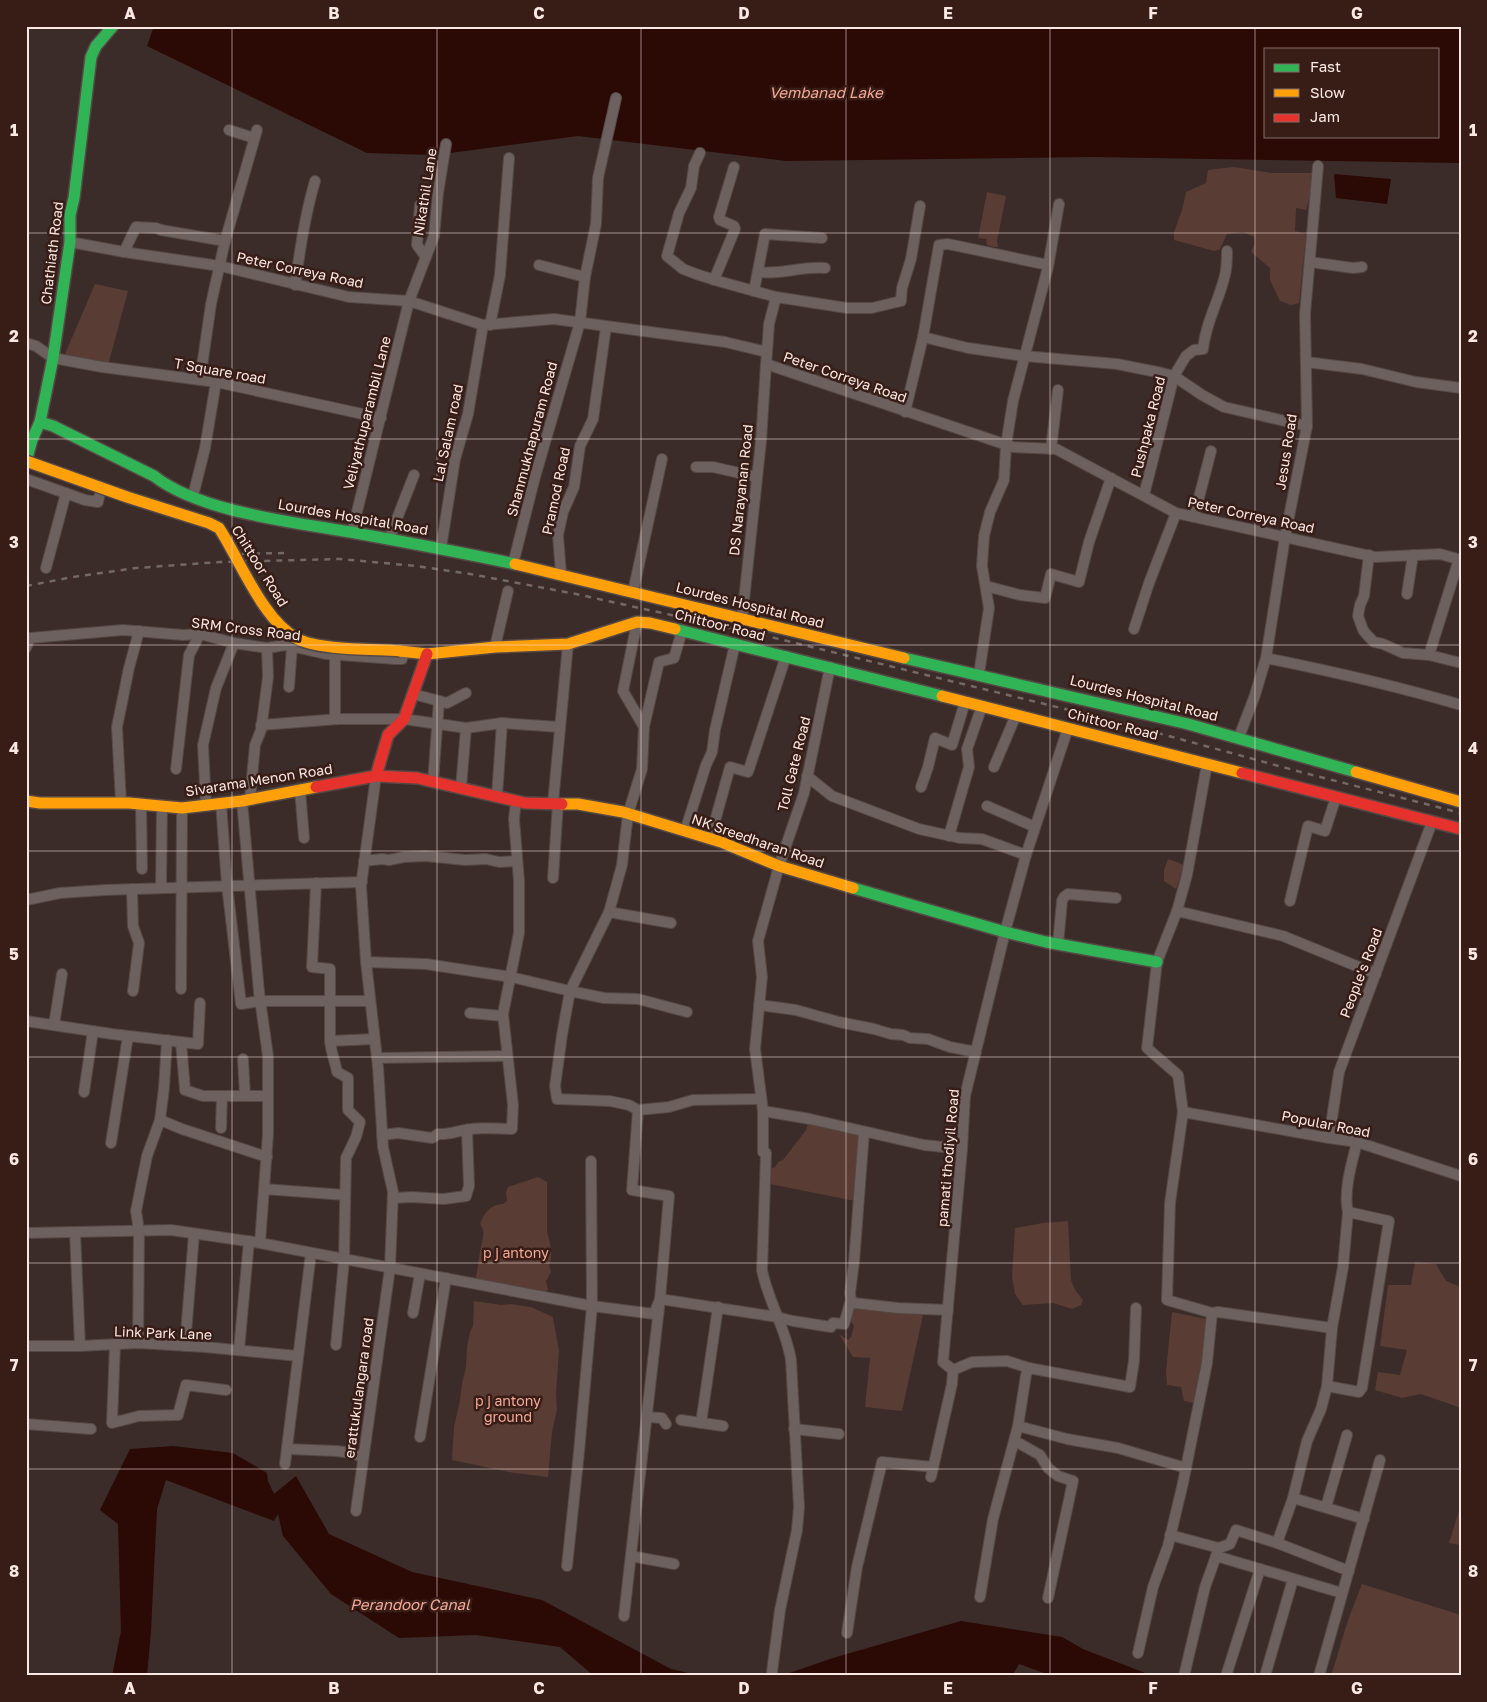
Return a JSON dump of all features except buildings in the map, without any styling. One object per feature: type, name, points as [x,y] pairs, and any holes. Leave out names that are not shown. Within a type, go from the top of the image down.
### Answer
[{"type":"street","name":"Chathiath Road","points":[[26,461],[29,438],[40,422],[53,358],[70,242],[70,216],[91,58],[96,46],[113,26]]},
{"type":"street","name":"Shanmukhapuram Road","points":[[513,564],[535,477],[580,322],[585,277],[596,224],[598,178],[616,98]]},
{"type":"street","points":[[200,380],[221,252],[256,134],[229,130]]},
{"type":"street","name":"Nikathil Lane","points":[[409,301],[434,236],[438,193],[446,144]]},
{"type":"street","points":[[700,153],[694,166],[691,188],[679,213],[667,256],[683,269],[714,280],[776,297],[847,308],[872,308],[901,301],[902,288],[911,259],[920,206]]},
{"type":"street","name":"Lal Salam road","points":[[441,548],[455,459],[468,414],[486,325],[500,275],[509,158]]},
{"type":"street","name":"Jesus Road","points":[[1239,737],[1256,695],[1266,658],[1285,537],[1307,426],[1305,314],[1318,166]]},
{"type":"street","points":[[714,280],[735,229],[731,223],[720,220],[719,217],[734,167]]},
{"type":"street","points":[[295,285],[310,199],[315,182]]},
{"type":"street","points":[[979,674],[989,608],[982,566],[984,536],[990,512],[1004,480],[1006,445],[1012,401],[1048,265],[1059,204]]},
{"type":"street","points":[[420,205],[417,245],[426,257]]},
{"type":"street","points":[[124,252],[136,227],[156,228],[225,241]]},
{"type":"street","points":[[754,291],[765,234],[822,238]]},
{"type":"street","name":"Peter Correya Road","points":[[70,242],[220,266],[349,297],[409,301],[486,325],[554,319],[725,342],[767,352],[766,364],[1006,445],[1056,449],[1176,513],[1375,557],[1440,554],[1460,560]]},
{"type":"street","points":[[905,412],[923,337],[939,245],[948,244],[1048,265]]},
{"type":"street","name":"Pushpaka Road","points":[[1144,496],[1174,376],[1186,356],[1194,350],[1203,350],[1209,320],[1226,273],[1228,251]]},
{"type":"street","points":[[1310,262],[1354,268],[1362,267]]},
{"type":"street","points":[[539,265],[585,277]]},
{"type":"street","points":[[758,272],[779,272],[810,267],[825,268]]},
{"type":"street","points":[[767,352],[769,324],[776,297]]},
{"type":"street","name":"Veliyathuparambil Lane","points":[[352,532],[409,301]]},
{"type":"street","name":"Pramod Road","points":[[561,574],[558,535],[563,512],[574,487],[580,446],[593,419],[606,327]]},
{"type":"street","points":[[923,337],[968,348],[1024,356],[1117,364],[1174,376],[1224,407],[1307,426]]},
{"type":"street","points":[[26,342],[36,346],[53,358]]},
{"type":"street","name":"T Square road","points":[[53,358],[102,367],[216,382],[381,418]]},
{"type":"street","points":[[1306,362],[1362,369],[1416,382],[1461,388]]},
{"type":"street","name":"DS Narayanan Road","points":[[742,619],[757,477],[766,364]]},
{"type":"street","points":[[194,496],[205,448],[216,382]]},
{"type":"street","points":[[1051,449],[1058,390]]},
{"type":"street","name":"Lourdes Hospital Road","points":[[40,422],[52,426],[154,476],[163,483],[201,500],[254,515],[441,548],[561,574],[1239,737],[1460,800]]},
{"type":"street","points":[[1194,517],[1211,451]]},
{"type":"street","points":[[633,592],[662,459]]},
{"type":"street","name":"Chittoor Road","points":[[26,461],[219,528],[230,543],[258,597],[279,624],[298,639],[318,645],[427,654],[495,647],[568,644],[637,622],[830,667],[1461,829]]},
{"type":"street","points":[[696,467],[714,467],[757,477]]},
{"type":"street","points":[[389,539],[414,475]]},
{"type":"street","points":[[986,586],[1020,595],[1045,598],[1051,574],[1080,582],[1089,542],[1111,478]]},
{"type":"street","points":[[26,479],[92,502],[98,502],[99,497]]},
{"type":"street","points":[[46,568],[66,493]]},
{"type":"street","points":[[1134,629],[1149,583],[1176,513]]},
{"type":"street","points":[[1369,555],[1364,596],[1358,616],[1363,630],[1374,642],[1402,653],[1429,655],[1461,663]]},
{"type":"street","points":[[1407,594],[1413,555]]},
{"type":"street","points":[[1429,655],[1460,560]]},
{"type":"street","points":[[495,647],[508,591]]},
{"type":"street","points":[[637,622],[623,691],[644,727]]},
{"type":"street","name":"SRM Cross Road","points":[[28,640],[123,630],[183,635],[200,634],[234,643],[266,648],[286,645],[335,655],[402,659],[402,651]]},
{"type":"street","points":[[121,803],[117,727],[138,631]]},
{"type":"street","points":[[682,631],[674,658],[659,662],[644,727],[642,770],[628,814],[622,865],[609,912],[570,992],[555,1086],[557,1099],[610,1101],[629,1105],[638,1110],[669,1107],[693,1100],[761,1099]]},
{"type":"street","points":[[176,769],[189,655],[200,634]]},
{"type":"street","points":[[206,805],[203,745],[216,688],[234,643]]},
{"type":"street","points":[[553,878],[559,727],[568,644]]},
{"type":"street","points":[[685,831],[712,752],[715,730],[736,644]]},
{"type":"street","points":[[289,687],[292,647]]},
{"type":"street","points":[[239,1350],[254,1242],[264,1189],[268,1134],[268,1056],[260,1001],[250,884],[246,800],[268,678],[266,648]]},
{"type":"street","points":[[376,776],[388,735],[404,719],[427,654]]},
{"type":"street","points":[[335,655],[335,719]]},
{"type":"street","points":[[710,839],[730,767],[748,772],[786,656]]},
{"type":"street","points":[[1266,658],[1407,690],[1461,705]]},
{"type":"street","name":"Toll Gate Road","points":[[772,1672],[780,1610],[797,1530],[799,1507],[789,1345],[765,1284],[762,1270],[766,1153],[763,1152],[763,1111],[756,1049],[762,977],[758,941],[779,866],[804,792],[830,667]]},
{"type":"street","points":[[413,694],[447,703],[466,692]]},
{"type":"street","points":[[434,782],[439,701]]},
{"type":"street","points":[[921,786],[935,738],[952,745],[965,702]]},
{"type":"street","points":[[949,836],[969,767],[967,749],[982,706]]},
{"type":"street","points":[[994,767],[1016,715]]},
{"type":"street","points":[[261,725],[335,719],[404,719],[466,728],[502,723],[559,727]]},
{"type":"street","points":[[497,796],[502,723]]},
{"type":"street","points":[[461,788],[466,728]]},
{"type":"street","name":"pamati thodiyil Road","points":[[953,1370],[943,1362],[965,1096],[1026,855],[1068,728]]},
{"type":"street","points":[[1207,764],[1187,875],[1177,911],[1157,962],[1147,1048],[1178,1075],[1183,1112],[1170,1203],[1167,1300],[1212,1313],[1218,1312],[1332,1328]]},
{"type":"street","name":"Sivarama Menon Road","points":[[26,801],[40,803],[121,803],[182,808],[246,800],[376,776]]},
{"type":"street","name":"NK Sreedharan Road","points":[[376,776],[418,778],[525,803],[578,804],[628,814],[710,839],[779,866],[1005,932],[1058,944],[1157,962]]},
{"type":"street","name":"erattukulangara road","points":[[356,1512],[390,1268],[393,1198],[383,1147],[366,962],[362,882],[376,776]]},
{"type":"street","points":[[807,776],[832,796],[918,829],[949,836],[982,840],[1026,855]]},
{"type":"street","points":[[300,790],[304,838]]},
{"type":"street","points":[[1290,901],[1308,826],[1325,831],[1336,797]]},
{"type":"street","points":[[382,1135],[398,1133],[432,1138],[438,1134],[446,1135],[467,1130],[512,1129],[513,1105],[503,1016],[519,933],[519,881],[514,819],[516,801]]},
{"type":"street","points":[[221,803],[227,885],[241,1004],[260,1001],[370,1001]]},
{"type":"street","points":[[141,804],[142,869]]},
{"type":"street","points":[[161,888],[162,806]]},
{"type":"street","points":[[987,806],[1035,827]]},
{"type":"street","points":[[181,989],[182,808]]},
{"type":"street","name":"People's Road","points":[[1328,1138],[1339,1072],[1432,822]]},
{"type":"street","points":[[364,861],[382,858],[389,860],[426,856],[465,860],[486,859],[499,862],[517,861]]},
{"type":"street","points":[[316,882],[312,967],[330,969],[331,1052],[336,1072],[348,1078],[348,1110],[360,1122],[356,1137],[346,1158],[344,1260],[336,1345]]},
{"type":"street","points":[[26,900],[60,893],[132,889],[362,882]]},
{"type":"street","points":[[132,889],[133,926],[139,943],[133,991]]},
{"type":"street","points":[[1058,944],[1064,897],[1068,894],[1116,898]]},
{"type":"street","points":[[1177,911],[1283,936],[1376,974]]},
{"type":"street","points":[[609,912],[671,923]]},
{"type":"street","points":[[366,962],[426,964],[511,977],[570,992],[604,998],[638,999],[687,1012]]},
{"type":"street","points":[[54,1025],[62,974]]},
{"type":"street","points":[[26,1021],[198,1044],[200,1003]]},
{"type":"street","points":[[759,1005],[796,1010],[839,1022],[891,1034],[904,1035],[910,1038],[928,1039],[950,1047],[976,1052]]},
{"type":"street","points":[[470,1013],[503,1016]]},
{"type":"street","points":[[84,1092],[93,1031]]},
{"type":"street","points":[[111,1143],[128,1036]]},
{"type":"street","points":[[330,1041],[374,1039]]},
{"type":"street","points":[[138,1343],[139,1231],[136,1212],[148,1156],[160,1120],[167,1040]]},
{"type":"street","points":[[181,1042],[185,1090],[203,1096],[268,1096]]},
{"type":"street","points":[[376,1058],[507,1056]]},
{"type":"street","points":[[243,1059],[245,1096]]},
{"type":"street","points":[[221,1128],[222,1096]]},
{"type":"street","points":[[624,1616],[660,1299],[669,1196],[632,1190],[638,1110]]},
{"type":"street","points":[[763,1111],[810,1119],[924,1145],[962,1150]]},
{"type":"street","name":"Popular Road","points":[[1183,1112],[1357,1142],[1461,1176]]},
{"type":"street","points":[[160,1120],[267,1157]]},
{"type":"street","points":[[393,1198],[444,1199],[466,1196],[469,1186],[467,1130]]},
{"type":"street","points":[[660,1299],[718,1307],[793,1321],[831,1326],[833,1323],[844,1324],[851,1300],[850,1293],[864,1132]]},
{"type":"street","points":[[1277,1543],[1292,1498],[1307,1440],[1321,1409],[1327,1386],[1332,1328],[1343,1266],[1348,1212],[1346,1206],[1349,1172],[1357,1142]]},
{"type":"street","points":[[566,1566],[579,1452],[592,1306],[591,1161]]},
{"type":"street","points":[[264,1189],[345,1195]]},
{"type":"street","points":[[1327,1386],[1359,1392],[1362,1388],[1389,1221],[1348,1212]]},
{"type":"street","points":[[26,1233],[171,1230],[254,1242],[592,1306],[654,1314],[660,1299]]},
{"type":"street","points":[[75,1232],[80,1346]]},
{"type":"street","points":[[185,1346],[194,1234]]},
{"type":"street","points":[[284,1464],[311,1253]]},
{"type":"street","points":[[413,1313],[420,1274]]},
{"type":"street","points":[[420,1437],[446,1278]]},
{"type":"street","points":[[851,1300],[854,1303],[898,1308],[948,1310]]},
{"type":"street","points":[[701,1423],[718,1307]]},
{"type":"street","points":[[847,1633],[857,1567],[882,1462],[932,1472],[952,1384],[953,1370],[972,1362],[1007,1361],[1029,1368],[1130,1387],[1134,1361],[1136,1308]]},
{"type":"street","points":[[1138,1654],[1153,1587],[1170,1535],[1186,1468],[1208,1363],[1212,1313]]},
{"type":"street","name":"Link Park Lane","points":[[26,1346],[138,1343],[298,1356]]},
{"type":"street","points":[[115,1344],[112,1423],[139,1416],[178,1415],[186,1385],[226,1390]]},
{"type":"street","points":[[980,1597],[993,1519],[1015,1440],[1026,1375],[1029,1368]]},
{"type":"street","points":[[647,1417],[662,1418],[666,1424]]},
{"type":"street","points":[[681,1420],[723,1426]]},
{"type":"street","points":[[26,1424],[91,1429]]},
{"type":"street","points":[[1018,1426],[1118,1448],[1186,1468]]},
{"type":"street","points":[[794,1429],[839,1434]]},
{"type":"street","points":[[1326,1507],[1347,1435]]},
{"type":"street","points":[[1015,1440],[1040,1456],[1048,1468],[1058,1476],[1073,1481],[1048,1598]]},
{"type":"street","points":[[286,1449],[351,1453],[363,1458]]},
{"type":"street","points":[[1318,1676],[1380,1460]]},
{"type":"street","points":[[1292,1498],[1364,1519]]},
{"type":"street","points":[[1184,1676],[1206,1587],[1217,1552],[1230,1544],[1236,1530],[1277,1543],[1349,1571]]},
{"type":"street","points":[[1170,1535],[1293,1580],[1342,1592]]},
{"type":"street","points":[[631,1556],[674,1564]]},
{"type":"street","points":[[1226,1676],[1260,1568]]},
{"type":"street","points":[[1265,1676],[1293,1580]]},
{"type":"green space","points":[[1234,167],[1272,173],[1312,173],[1311,192],[1306,210],[1296,208],[1295,231],[1306,234],[1299,303],[1291,305],[1280,301],[1270,280],[1270,268],[1251,252],[1255,243],[1254,237],[1243,232],[1227,234],[1220,249],[1214,251],[1174,240],[1174,232],[1186,192],[1206,183],[1208,170]]},
{"type":"green space","points":[[987,192],[1006,196],[997,241],[998,247],[987,245],[986,239],[978,238]]},
{"type":"green space","points":[[95,284],[128,291],[107,369],[62,361]]},
{"type":"green space","points":[[1168,859],[1184,865],[1176,889],[1164,881],[1164,870]]},
{"type":"green space","points":[[810,1119],[860,1135],[855,1201],[770,1184],[768,1170],[783,1160],[806,1130]]},
{"type":"green space","name":"p j antony","points":[[538,1177],[547,1182],[547,1232],[551,1254],[551,1272],[546,1281],[548,1290],[542,1292],[475,1280],[483,1234],[480,1224],[484,1216],[492,1207],[507,1201],[506,1192],[508,1187]]},
{"type":"green space","points":[[1068,1221],[1071,1280],[1075,1290],[1083,1300],[1081,1305],[1072,1309],[1053,1303],[1023,1305],[1015,1294],[1012,1277],[1015,1228]]},
{"type":"green space","points":[[1415,1262],[1436,1264],[1446,1281],[1461,1287],[1461,1408],[1421,1394],[1402,1398],[1375,1390],[1378,1372],[1400,1375],[1407,1350],[1380,1346],[1388,1285],[1411,1285]]},
{"type":"green space","name":"p j antony ground","points":[[474,1301],[531,1307],[553,1317],[559,1351],[556,1394],[557,1410],[552,1432],[548,1477],[514,1473],[452,1460],[454,1427],[466,1367],[467,1347],[473,1326]]},
{"type":"green space","points":[[851,1308],[923,1315],[902,1411],[865,1407],[870,1358],[853,1357],[839,1334],[848,1340],[851,1337],[854,1326],[850,1320]]},
{"type":"green space","points":[[1172,1312],[1206,1319],[1203,1359],[1194,1403],[1184,1401],[1181,1387],[1167,1385],[1166,1371]]},
{"type":"green space","points":[[1461,1504],[1461,1545],[1449,1543]]},
{"type":"green space","points":[[1362,1584],[1461,1615],[1461,1676],[1331,1676],[1348,1620]]},
{"type":"water","name":"Vembanad Lake","points":[[154,26],[1461,26],[1461,163],[1092,157],[786,161],[578,136],[435,155],[367,153],[147,46]]},
{"type":"water","points":[[1334,174],[1391,179],[1387,204],[1336,198]]},
{"type":"water","name":"Perandoor Canal","points":[[173,1446],[233,1453],[267,1473],[268,1481],[274,1494],[296,1476],[329,1534],[412,1572],[542,1600],[671,1669],[701,1676],[594,1676],[560,1647],[476,1635],[399,1638],[331,1594],[283,1536],[278,1514],[274,1521],[166,1480],[157,1509],[147,1676],[112,1676],[121,1631],[118,1524],[100,1510],[130,1449]]},
{"type":"water","points":[[961,1621],[1062,1637],[1083,1649],[1153,1676],[1052,1676],[1019,1664],[1012,1676],[781,1676],[833,1658]]},
{"type":"railway","points":[[230,554],[285,553]]},
{"type":"railway","points":[[26,586],[136,568],[220,562],[340,559],[416,566],[470,574],[576,594],[771,637],[1114,721],[1461,813]]},
{"type":"traffic: fast","points":[[26,461],[40,422],[53,358],[70,242],[70,215],[74,198],[91,57],[96,46],[113,26]]},
{"type":"traffic: fast","points":[[40,422],[53,426],[196,499],[221,507],[248,514],[412,543],[515,564]]},
{"type":"traffic: fast","points":[[675,629],[942,696]]},
{"type":"traffic: fast","points":[[904,658],[1188,724],[1356,772]]},
{"type":"traffic: fast","points":[[853,888],[1046,942],[1157,962]]},
{"type":"traffic: slow","points":[[26,461],[219,528],[263,604],[274,619],[298,639],[307,643],[332,647],[400,651]]},
{"type":"traffic: slow","points":[[515,564],[904,658]]},
{"type":"traffic: slow","points":[[400,651],[427,654],[495,647],[568,644],[637,622],[675,629]]},
{"type":"traffic: slow","points":[[942,696],[1242,773]]},
{"type":"traffic: slow","points":[[1356,772],[1461,802]]},
{"type":"traffic: slow","points":[[26,801],[40,803],[129,803],[182,808],[242,801],[316,787]]},
{"type":"traffic: slow","points":[[562,804],[578,804],[623,812],[721,842],[779,866],[853,888]]},
{"type":"traffic: jam","points":[[376,776],[388,735],[404,719],[427,654]]},
{"type":"traffic: jam","points":[[1242,773],[1461,829]]},
{"type":"traffic: jam","points":[[316,787],[376,776],[417,778],[525,803],[562,804]]}]
